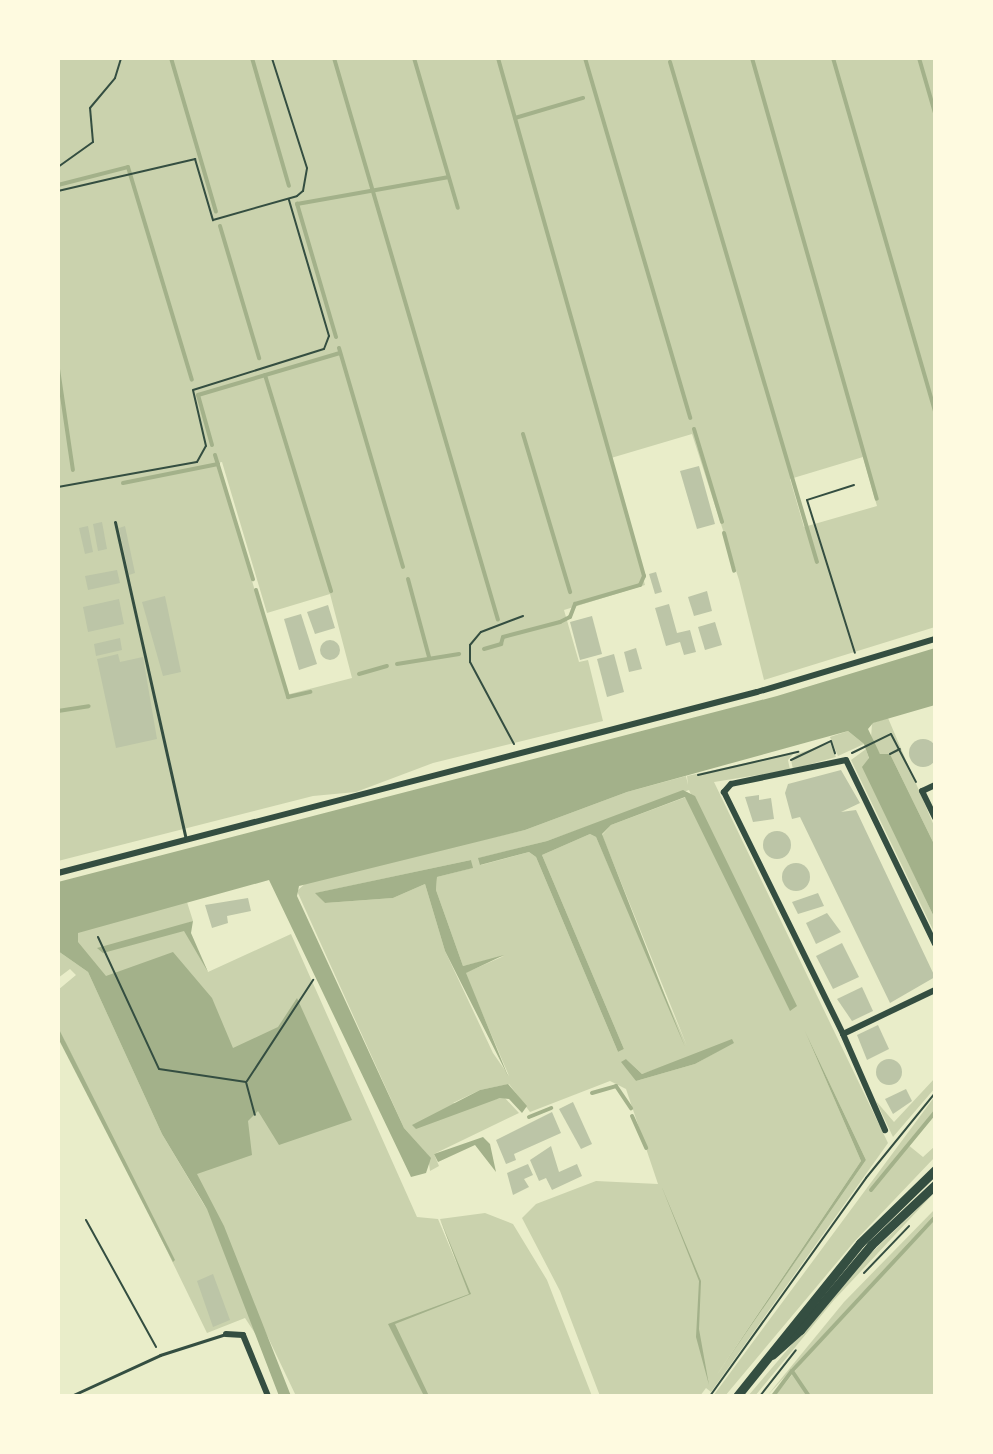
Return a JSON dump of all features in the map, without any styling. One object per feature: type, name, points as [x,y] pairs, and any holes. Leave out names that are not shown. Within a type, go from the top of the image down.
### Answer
[{"type":"main road","points":[[737,1396],[860,1243],[935,1170]]},
{"type":"main road","points":[[767,1359],[800,1330],[871,1245],[935,1185]]},
{"type":"street","points":[[58,873],[935,639]]},
{"type":"street","points":[[885,1130],[843,1034],[724,792],[731,784],[846,760],[935,944]]},
{"type":"street","points":[[935,785],[922,791],[935,818]]},
{"type":"street","points":[[843,1034],[897,1008],[908,999],[935,990]]},
{"type":"street","points":[[226,1334],[243,1335],[268,1396]]},
{"type":"lane","points":[[115,522],[186,839]]},
{"type":"lane","points":[[71,1396],[160,1355],[226,1334]]},
{"type":"path","points":[[58,167],[93,142],[90,108],[115,78],[121,58]]},
{"type":"path","points":[[58,191],[195,159],[213,220],[289,200],[303,191],[307,168],[272,58]]},
{"type":"path","points":[[58,487],[197,462],[206,446],[193,390],[324,349],[329,336],[289,200]]},
{"type":"path","points":[[854,485],[807,500],[857,662]]},
{"type":"path","points":[[516,752],[470,662],[470,645],[481,632],[523,616]]},
{"type":"path","points":[[852,753],[891,734],[922,791]]},
{"type":"path","points":[[698,775],[798,752],[831,741],[833,747]]},
{"type":"path","points":[[890,754],[900,749]]},
{"type":"path","points":[[793,773],[790,762],[798,752]]},
{"type":"path","points":[[98,937],[159,1069],[246,1082]]},
{"type":"path","points":[[255,1115],[246,1082],[313,980]]},
{"type":"path","points":[[710,1396],[866,1178],[935,1093]]},
{"type":"path","points":[[86,1220],[160,1355]]},
{"type":"path","points":[[856,1281],[913,1222]]},
{"type":"path","points":[[760,1396],[801,1343]]},
{"type":"shaded area","points":[[58,58],[935,58],[935,627],[764,680],[739,580],[692,434],[611,458],[645,585],[564,610],[579,662],[588,660],[603,721],[433,763],[356,792],[313,796],[58,861]],"holes":[[[863,457],[877,506],[804,527],[790,479]],[[222,462],[267,613],[330,594],[352,678],[286,695],[217,463]]]},
{"type":"shaded area","points":[[935,648],[935,705],[873,723],[868,729],[880,754],[890,754],[935,846],[935,919],[862,767],[869,758],[864,744],[848,731],[627,792],[525,830],[299,886],[297,896],[404,1128],[431,1158],[426,1173],[411,1177],[269,880],[78,933],[78,942],[106,976],[173,952],[212,998],[233,1048],[278,1027],[297,998],[352,1120],[279,1145],[258,1111],[248,1121],[252,1155],[197,1174],[224,1226],[291,1396],[279,1396],[207,1209],[162,1134],[88,972],[58,951],[58,882],[777,696]]},
{"type":"shaded area","points":[[888,718],[935,828],[935,846],[890,754],[880,754],[871,739],[872,723]]},
{"type":"shaded area","points":[[848,731],[864,744],[838,756],[830,737]]},
{"type":"shaded area","points":[[830,743],[836,757],[793,769],[791,760],[797,754]]},
{"type":"shaded area","points":[[866,749],[869,759],[863,767],[935,919],[935,934],[851,760]]},
{"type":"shaded area","points":[[795,752],[788,760],[790,770],[714,782],[888,1143],[711,1392],[706,1388],[700,1396],[600,1396],[560,1291],[522,1218],[536,1204],[596,1181],[658,1184],[626,1089],[610,1081],[530,1112],[509,1084],[480,1090],[453,1103],[473,1105],[504,1097],[519,1113],[434,1154],[439,1166],[430,1171],[428,1155],[404,1128],[297,891],[309,880],[525,830],[627,792],[686,776],[688,785],[687,776]],"holes":[[[689,790],[790,1010],[686,797],[611,825],[602,835],[687,1046],[596,837],[590,834],[542,855],[624,1049],[618,1052],[536,857],[529,852],[481,865],[479,858],[547,841]],[[471,860],[472,868],[437,877],[436,890],[463,966],[504,956],[465,973],[509,1076],[493,1053],[445,951],[425,884],[393,898],[325,903],[316,893]],[[804,1029],[866,1160],[716,1376],[861,1161]],[[734,1042],[695,1064],[636,1081],[626,1059],[642,1074]]]},
{"type":"shaded area","points":[[683,790],[695,796],[797,1006],[790,1011],[685,797],[611,825],[602,834],[685,1047],[596,837],[590,834],[542,855],[624,1049],[618,1052],[536,857],[529,852],[480,865],[478,858],[547,841]]},
{"type":"shaded area","points":[[471,860],[473,868],[437,877],[436,890],[463,966],[504,955],[466,973],[508,1076],[445,951],[425,884],[393,898],[325,903],[315,893]]},
{"type":"shaded area","points":[[187,902],[193,921],[185,924],[208,972],[291,934],[417,1217],[438,1219],[460,1271],[440,1219],[485,1213],[513,1224],[547,1280],[592,1396],[296,1396],[211,1218],[262,1344],[245,1318],[207,1333],[58,1027],[58,990],[76,975],[70,969],[58,978],[58,951],[88,972],[162,1134],[206,1208],[94,969],[78,954],[68,922]]},
{"type":"shaded area","points":[[193,921],[191,933],[208,972],[184,931],[103,953],[97,948]]},
{"type":"shaded area","points":[[58,1027],[175,1260],[173,1262],[58,1038]]},
{"type":"shaded area","points":[[804,1029],[866,1160],[721,1369],[861,1161]]},
{"type":"shaded area","points":[[732,1039],[734,1043],[695,1064],[636,1081],[621,1062],[626,1059],[642,1074]]},
{"type":"shaded area","points":[[935,1078],[935,1088],[893,1137],[876,1101],[894,1122]]},
{"type":"shaded area","points":[[508,1084],[527,1106],[522,1113],[509,1099],[500,1098],[416,1129],[412,1125],[480,1090]]},
{"type":"shaded area","points":[[935,1096],[935,1110],[907,1144],[923,1157],[935,1146],[934,1158],[854,1242],[725,1396],[713,1396]]},
{"type":"shaded area","points":[[483,1137],[490,1144],[496,1172],[475,1145],[438,1162],[434,1154]]},
{"type":"shaded area","points":[[661,1185],[701,1281],[699,1329],[709,1385],[696,1337],[699,1281]]},
{"type":"shaded area","points":[[935,1192],[834,1300],[755,1396],[748,1396],[865,1259]]},
{"type":"shaded area","points":[[935,1209],[935,1214],[767,1396],[844,1302]]},
{"type":"shaded area","points":[[440,1219],[471,1294],[395,1324],[429,1396],[424,1396],[388,1324],[469,1294]]},
{"type":"shaded area","points":[[935,1220],[935,1396],[775,1396],[822,1337]]},
{"type":"building","points":[[699,466],[715,524],[697,529],[680,471]]},
{"type":"building","points":[[102,522],[107,549],[98,551],[93,524]]},
{"type":"building","points":[[88,526],[93,552],[85,554],[79,528]]},
{"type":"building","points":[[125,526],[135,573],[129,575],[119,528]]},
{"type":"building","points":[[117,570],[120,583],[88,590],[85,576]]},
{"type":"building","points":[[656,572],[662,592],[655,594],[649,574]]},
{"type":"building","points":[[707,591],[712,611],[694,616],[688,597]]},
{"type":"building","points":[[165,596],[181,672],[163,676],[142,602]]},
{"type":"building","points":[[119,599],[124,624],[88,632],[83,607]]},
{"type":"building","points":[[669,604],[677,633],[690,630],[696,652],[684,655],[680,642],[666,646],[655,608]]},
{"type":"building","points":[[328,605],[335,628],[315,634],[307,612]]},
{"type":"building","points":[[301,614],[317,664],[299,670],[284,619]]},
{"type":"building","points":[[592,616],[602,654],[580,660],[570,622]]},
{"type":"building","points":[[715,622],[722,645],[705,650],[698,627]]},
{"type":"building","points":[[120,638],[122,650],[96,656],[94,644]]},
{"type":"building","points":[[330,640],[337,643],[340,650],[337,657],[330,660],[323,657],[320,650],[323,643]]},
{"type":"building","points":[[636,648],[642,669],[629,672],[624,652]]},
{"type":"building","points":[[118,654],[120,662],[143,657],[157,739],[116,748],[97,659]]},
{"type":"building","points":[[614,654],[624,692],[607,697],[597,659]]},
{"type":"building","points":[[923,739],[933,743],[937,753],[933,763],[923,767],[913,763],[909,753],[913,743]]},
{"type":"building","points":[[841,770],[860,803],[841,812],[856,810],[935,977],[890,1003],[800,817],[792,819],[785,793],[788,784]]},
{"type":"building","points":[[759,795],[759,800],[771,798],[774,819],[753,822],[745,797]]},
{"type":"building","points":[[777,831],[787,835],[791,845],[787,855],[777,859],[767,855],[763,845],[767,835]]},
{"type":"building","points":[[796,863],[806,867],[810,877],[806,887],[796,891],[786,887],[782,877],[786,867]]},
{"type":"building","points":[[818,893],[824,906],[798,914],[792,902]]},
{"type":"building","points":[[248,898],[251,911],[227,916],[228,923],[212,928],[205,905]]},
{"type":"building","points":[[827,913],[841,932],[816,944],[806,923]]},
{"type":"building","points":[[842,943],[859,977],[833,989],[816,956]]},
{"type":"building","points":[[862,987],[873,1011],[852,1021],[837,999]]},
{"type":"building","points":[[878,1025],[889,1049],[867,1060],[857,1035]]},
{"type":"building","points":[[889,1059],[898,1063],[902,1072],[898,1081],[889,1085],[880,1081],[876,1072],[880,1063]]},
{"type":"building","points":[[906,1089],[912,1101],[893,1114],[885,1099]]},
{"type":"building","points":[[573,1102],[592,1144],[581,1149],[559,1109]]},
{"type":"building","points":[[552,1112],[561,1133],[514,1154],[516,1160],[506,1164],[496,1140]]},
{"type":"building","points":[[551,1146],[559,1172],[577,1164],[582,1176],[552,1190],[546,1178],[539,1181],[530,1160]]},
{"type":"building","points":[[528,1164],[533,1175],[524,1179],[529,1187],[513,1195],[507,1173]]},
{"type":"building","points":[[213,1274],[230,1320],[213,1327],[197,1281]]},
{"type":"waterway","points":[[171,58],[216,212]]},
{"type":"waterway","points":[[252,58],[289,186]]},
{"type":"waterway","points":[[334,58],[498,620]]},
{"type":"waterway","points":[[414,58],[458,208]]},
{"type":"waterway","points":[[484,649],[501,644],[503,637],[560,622],[570,617],[575,604],[640,585],[644,576],[498,58]]},
{"type":"waterway","points":[[585,58],[690,418]]},
{"type":"waterway","points":[[752,58],[877,499]]},
{"type":"waterway","points":[[833,58],[935,412]]},
{"type":"waterway","points":[[919,58],[935,113]]},
{"type":"waterway","points":[[670,62],[817,562]]},
{"type":"waterway","points":[[515,118],[583,98]]},
{"type":"waterway","points":[[58,185],[128,167],[192,380]]},
{"type":"waterway","points":[[336,337],[297,204],[448,177]]},
{"type":"waterway","points":[[220,226],[259,358]]},
{"type":"waterway","points":[[339,348],[403,567]]},
{"type":"waterway","points":[[212,445],[198,395],[340,353]]},
{"type":"waterway","points":[[58,369],[73,470]]},
{"type":"waterway","points":[[265,375],[331,591]]},
{"type":"waterway","points":[[694,429],[722,522]]},
{"type":"waterway","points":[[523,434],[570,592]]},
{"type":"waterway","points":[[215,455],[253,579]]},
{"type":"waterway","points":[[123,483],[218,464]]},
{"type":"waterway","points":[[724,533],[734,571]]},
{"type":"waterway","points":[[408,579],[429,657]]},
{"type":"waterway","points":[[256,590],[288,697],[310,692]]},
{"type":"waterway","points":[[397,664],[459,654]]},
{"type":"waterway","points":[[359,674],[387,666]]},
{"type":"waterway","points":[[58,711],[89,706]]},
{"type":"waterway","points":[[592,1093],[616,1086],[631,1108]]},
{"type":"waterway","points":[[529,1117],[551,1108]]},
{"type":"waterway","points":[[871,1190],[935,1112]]},
{"type":"waterway","points":[[632,1116],[646,1148]]},
{"type":"waterway","points":[[792,1371],[935,1217]]},
{"type":"waterway","points":[[773,1396],[792,1371],[809,1396]]}]
